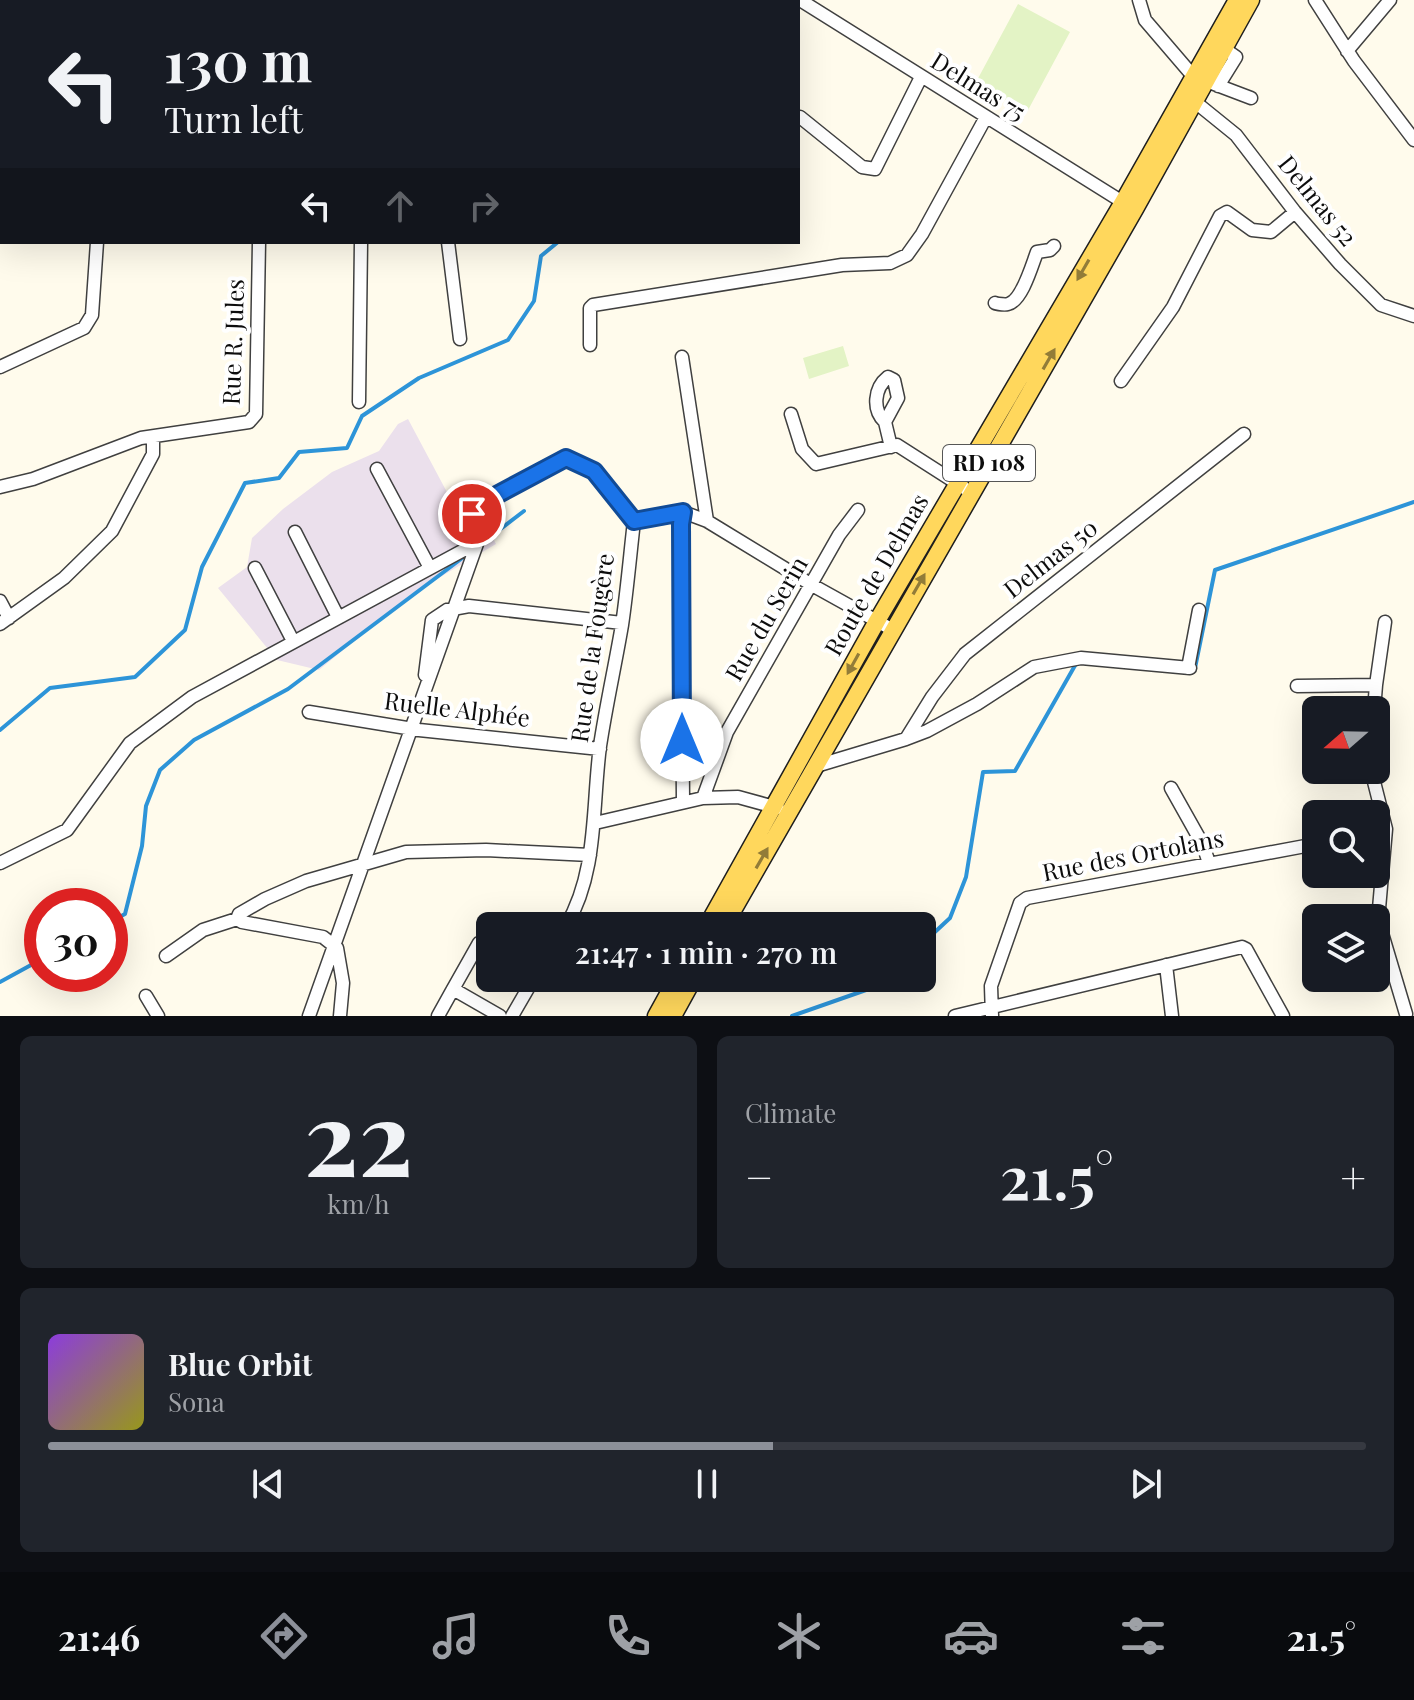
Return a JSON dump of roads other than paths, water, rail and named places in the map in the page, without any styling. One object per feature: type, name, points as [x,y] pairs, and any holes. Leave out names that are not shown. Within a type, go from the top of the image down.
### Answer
[{"type":"main road","name":"Route de Delmas","points":[[716,912],[782,808],[816,766],[893,630],[965,488],[1205,81],[1237,0]]},
{"type":"main road","name":"Route de Delmas","points":[[1129,206],[1194,101],[1251,0]]},
{"type":"main road","name":"Route de Delmas","points":[[731,912],[877,621],[965,488]]},
{"type":"main road","points":[[656,1016],[669,992]]},
{"type":"main road","points":[[673,1016],[686,992]]},
{"type":"street","name":"Delmas 75","points":[[800,0],[1129,206]]},
{"type":"street","points":[[1139,0],[1145,20],[1205,81],[1251,98]]},
{"type":"street","points":[[1315,0],[1347,51],[1414,140]]},
{"type":"street","points":[[1347,51],[1390,0]]},
{"type":"street","points":[[800,117],[862,167],[875,169],[921,77]]},
{"type":"street","name":"Delmas 52","points":[[1194,101],[1236,135],[1295,212],[1381,305],[1414,316]]},
{"type":"street","points":[[590,345],[590,308],[593,305],[842,265],[890,263],[907,255],[922,234],[986,117]]},
{"type":"street","points":[[1121,381],[1173,307],[1220,216],[1227,212],[1252,230],[1271,232],[1295,212]]},
{"type":"street","points":[[0,367],[84,328],[92,315],[97,244]]},
{"type":"street","name":"Rue R. Jules","points":[[0,487],[33,479],[141,438],[249,422],[256,414],[259,244]]},
{"type":"street","points":[[359,402],[361,244]]},
{"type":"street","points":[[448,244],[460,339]]},
{"type":"street","points":[[995,303],[1008,305],[1015,301],[1037,252],[1050,250],[1054,246]]},
{"type":"street","points":[[682,357],[707,521]]},
{"type":"street","points":[[791,414],[802,449],[816,464],[897,445],[965,488]]},
{"type":"street","points":[[885,422],[891,447]]},
{"type":"street","name":"Delmas 50","points":[[906,739],[932,697],[965,654],[1244,434]]},
{"type":"street","points":[[0,601],[4,621],[64,578],[112,531],[153,454],[153,438]]},
{"type":"street","points":[[0,863],[67,830],[130,743],[192,697],[468,547],[474,509],[566,458],[594,471],[634,521],[683,512],[707,521],[893,630]]},
{"type":"street","points":[[377,469],[430,568]]},
{"type":"street","points":[[309,1016],[494,496]]},
{"type":"street","name":"Rue du Serin","points":[[703,798],[727,732],[839,535],[858,510]]},
{"type":"street","points":[[683,512],[683,802]]},
{"type":"street","name":"Rue de la Fougère","points":[[574,912],[595,823],[600,749],[622,623],[634,521]]},
{"type":"street","points":[[295,532],[338,617]]},
{"type":"street","points":[[255,568],[293,641]]},
{"type":"street","points":[[419,730],[432,620],[447,610],[469,606],[622,623]]},
{"type":"street","points":[[816,766],[927,731],[977,704],[1034,667],[1081,658],[1189,668],[1199,610]]},
{"type":"street","points":[[1375,696],[1385,622]]},
{"type":"street","points":[[1297,686],[1376,685]]},
{"type":"street","name":"Ruelle Alphée","points":[[309,712],[419,730],[600,749]]},
{"type":"street","points":[[1171,788],[1203,845],[1209,863]]},
{"type":"street","points":[[595,823],[703,798],[738,797],[782,808]]},
{"type":"street","name":"Rue des Ortolans","points":[[991,1012],[991,986],[1020,903],[1027,898],[1302,846]]},
{"type":"street","points":[[166,956],[203,930],[237,919],[239,914],[265,899],[306,881],[356,864],[406,852],[486,850],[590,855]]},
{"type":"street","points":[[1379,888],[1378,920],[1408,1014]]},
{"type":"street","points":[[237,919],[323,937],[337,948],[343,983],[340,1016]]},
{"type":"street","points":[[955,1016],[991,1012],[1242,947],[1246,949],[1283,1016]]},
{"type":"street","points":[[438,1016],[476,948]]},
{"type":"street","points":[[1166,965],[1172,1016]]},
{"type":"street","points":[[453,989],[500,1016]]},
{"type":"street","points":[[512,1016],[526,992]]},
{"type":"street","points":[[146,996],[158,1016]]},
{"type":"waterway","points":[[0,730],[50,688],[135,677],[185,630],[202,567],[245,483],[279,478],[299,452],[347,448],[362,416],[419,378],[508,340],[534,301],[541,256],[556,244]]},
{"type":"waterway","points":[[1195,668],[1215,570],[1414,502]]},
{"type":"waterway","points":[[482,543],[524,511]]},
{"type":"waterway","points":[[128,902],[142,846],[146,806],[160,770],[194,740],[288,689],[465,556]]},
{"type":"waterway","points":[[936,931],[950,918],[966,877],[983,772],[1015,771],[1077,662]]},
{"type":"waterway","points":[[0,982],[24,969]]},
{"type":"waterway","points":[[792,1016],[860,992]]}]
